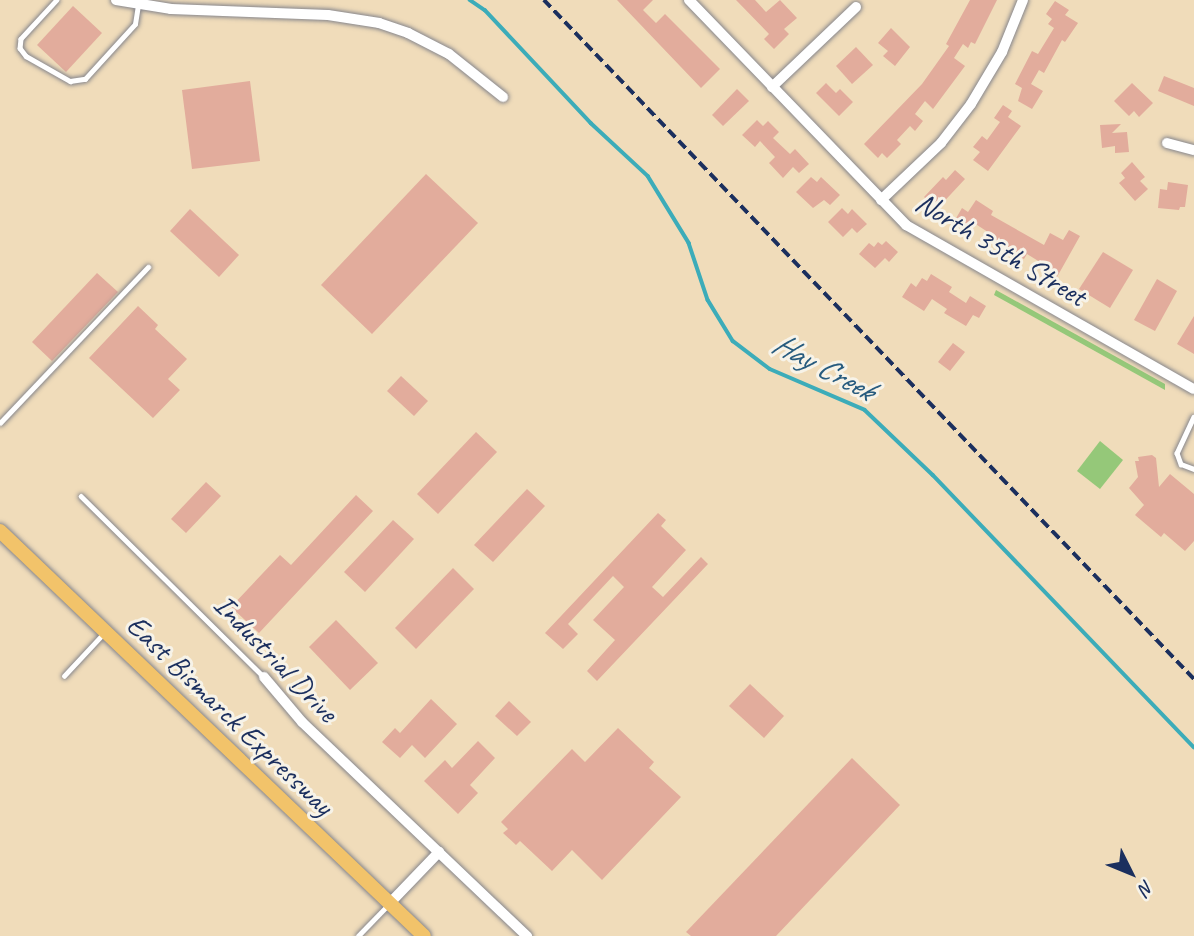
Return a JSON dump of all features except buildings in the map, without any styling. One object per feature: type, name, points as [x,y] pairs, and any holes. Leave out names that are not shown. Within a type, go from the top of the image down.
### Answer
[{"type":"main road","name":"East Bismarck Expressway","points":[[0,531],[424,936]]},
{"type":"street","points":[[116,0],[184,10],[328,15],[379,23],[408,33],[449,54],[503,97]]},
{"type":"street","name":"North 35th Street","points":[[689,0],[881,200],[923,236],[1194,389]]},
{"type":"street","points":[[881,200],[940,143],[971,104],[1002,52],[1023,0]]},
{"type":"street","points":[[772,87],[856,7]]},
{"type":"street","points":[[1167,143],[1194,150]]},
{"type":"street","name":"Industrial Drive","points":[[264,677],[302,722],[527,936]]},
{"type":"street","points":[[390,903],[439,852]]},
{"type":"lane","points":[[57,0],[21,40],[20,48],[26,56],[70,81],[85,79],[102,61],[135,24],[138,5]]},
{"type":"lane","points":[[0,423],[148,267]]},
{"type":"lane","points":[[1194,416],[1177,453],[1181,464],[1194,469]]},
{"type":"lane","name":"Industrial Drive","points":[[81,496],[264,677]]},
{"type":"lane","points":[[64,676],[105,632]]},
{"type":"lane","points":[[358,936],[390,903]]},
{"type":"green space","points":[[996,290],[1165,384],[1165,390],[994,295]]},
{"type":"green space","points":[[1100,441],[1123,460],[1100,489],[1077,471]]},
{"type":"waterway","name":"Hay Creek","points":[[470,0],[485,10],[591,123],[648,176],[689,243],[708,300],[733,341],[770,369],[865,410],[933,475],[1194,747]]},
{"type":"railway","points":[[544,0],[1194,679]]}]
